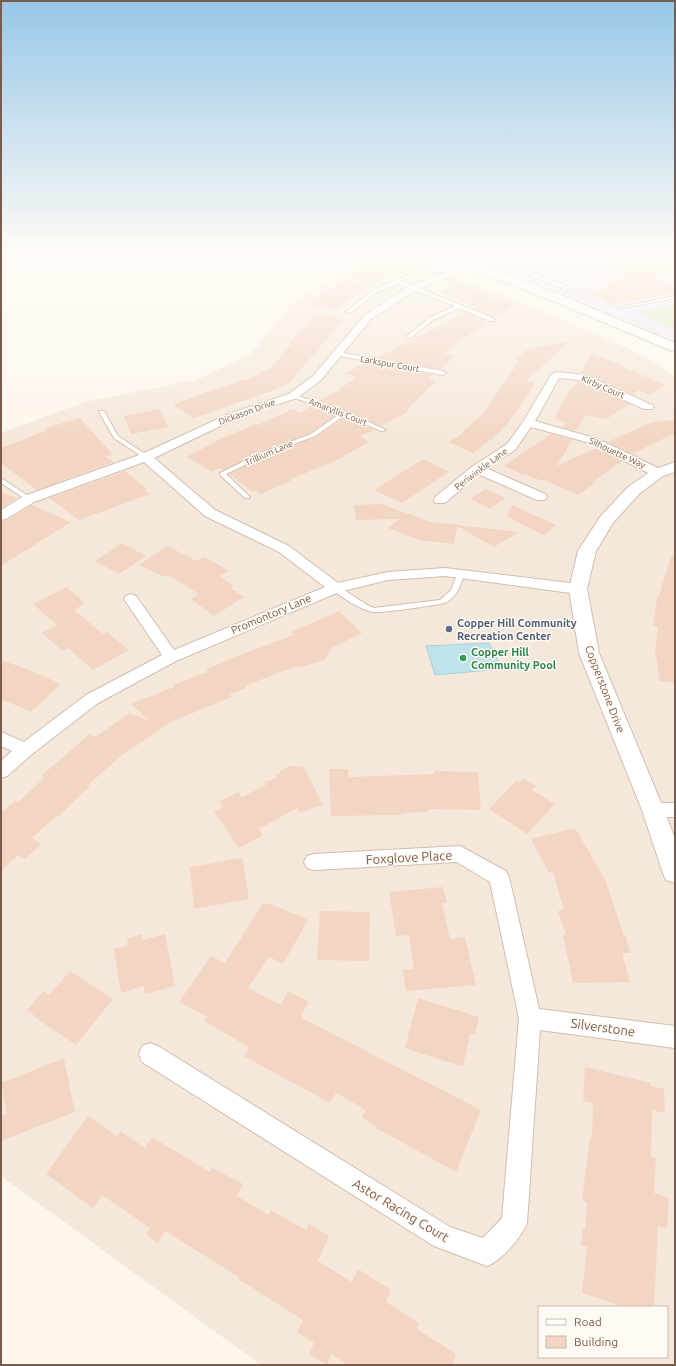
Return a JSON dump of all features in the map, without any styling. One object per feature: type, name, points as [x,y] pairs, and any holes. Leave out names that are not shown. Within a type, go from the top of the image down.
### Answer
[{"type":"main road","points":[[578,315],[675,358]]},
{"type":"main road","points":[[596,315],[675,348]]},
{"type":"street","name":"Dickason Drive","points":[[1,516],[29,499],[146,457],[235,415],[293,396],[318,378],[368,317],[371,315]]},
{"type":"street","name":"Kirby Court","points":[[556,375],[582,377],[648,407]]},
{"type":"street","name":"Periwinkle Lane","points":[[440,500],[477,470],[511,447],[556,375]]},
{"type":"street","name":"Silhouette Way","points":[[528,422],[594,441],[666,470]]},
{"type":"street","points":[[146,457],[210,513],[284,549],[335,588]]},
{"type":"street","points":[[477,470],[541,497]]},
{"type":"street","name":"Copperstone Drive","points":[[666,470],[634,490],[606,520],[587,551],[578,589],[589,653],[653,810],[675,873]]},
{"type":"street","name":"Promontory Lane","points":[[1,771],[25,750],[92,699],[171,657],[335,588],[388,576],[445,572],[578,589]]},
{"type":"street","points":[[131,599],[171,657]]},
{"type":"street","points":[[1,738],[25,750]]},
{"type":"street","points":[[653,810],[675,810]]},
{"type":"street","name":"Foxglove Place","points":[[314,862],[460,854],[498,878],[530,1018]]},
{"type":"street","name":"Silverstone","points":[[530,1018],[675,1037]]},
{"type":"street","name":"Astor Racing Court","points":[[150,1054],[443,1237],[487,1253],[514,1223],[530,1018]]},
{"type":"lane","points":[[409,338],[431,319],[440,315]]},
{"type":"lane","points":[[480,315],[493,320]]},
{"type":"lane","name":"Larkspur Court","points":[[338,354],[443,373]]},
{"type":"lane","name":"Amaryllis Court","points":[[293,396],[345,413],[383,430]]},
{"type":"lane","points":[[102,412],[116,437],[146,457]]},
{"type":"lane","name":"Trillium Lane","points":[[246,497],[222,474],[264,454],[314,435],[345,413]]},
{"type":"lane","points":[[1,480],[29,499]]},
{"type":"lane","points":[[335,588],[364,607],[378,611],[442,602],[448,599],[457,588],[460,574]]},
{"type":"shaded area","points":[[283,315],[551,315],[634,351],[675,376],[675,1365],[261,1365],[1,1176],[1,433],[85,402],[196,380],[251,354]]},
{"type":"shaded area","points":[[614,315],[675,315],[675,342]]},
{"type":"green space","points":[[644,315],[675,315],[675,330],[654,321]]},
{"type":"water","name":"Copper Hill Community Pool","points":[[489,643],[502,669],[435,675],[426,646]]},
{"type":"building","points":[[315,315],[345,318],[292,380],[277,389],[194,418],[173,405],[200,394],[244,380],[245,381],[272,367],[291,344],[289,343]]},
{"type":"building","points":[[463,315],[471,315],[485,320],[482,322],[488,324],[472,332],[444,353],[453,355],[450,358],[452,358],[440,369],[376,358]]},
{"type":"building","points":[[488,315],[498,315],[493,317]]},
{"type":"building","points":[[570,341],[526,381],[534,382],[532,387],[516,413],[509,419],[511,420],[493,438],[473,453],[449,442],[460,435],[483,413],[519,361],[515,360],[528,349]]},
{"type":"building","points":[[591,353],[665,385],[649,395],[637,390],[635,395],[587,374],[581,373]]},
{"type":"building","points":[[367,362],[433,375],[428,379],[436,381],[406,411],[408,412],[381,426],[347,411],[318,401],[340,390],[339,388],[355,380],[353,376],[344,374]]},
{"type":"building","points":[[577,381],[630,404],[606,419],[586,415],[576,431],[561,427],[568,422],[554,418]]},
{"type":"building","points":[[312,405],[338,414],[310,433],[260,452],[223,470],[220,468],[212,472],[187,457],[222,438],[256,424],[258,425],[293,409],[301,413]]},
{"type":"building","points":[[160,409],[168,427],[131,434],[124,416]]},
{"type":"building","points":[[345,417],[374,430],[360,436],[369,442],[335,461],[291,479],[292,480],[261,494],[256,491],[253,492],[229,474],[266,456],[316,437]]},
{"type":"building","points":[[80,418],[112,454],[105,457],[114,462],[37,490],[1,463],[1,448],[47,430],[45,428]]},
{"type":"building","points":[[675,420],[675,433],[632,454],[608,442],[652,422]]},
{"type":"building","points":[[551,434],[572,440],[557,466],[596,448],[622,461],[578,495],[544,480],[542,481],[524,474],[523,475],[504,466]]},
{"type":"building","points":[[423,459],[449,472],[402,503],[374,490]]},
{"type":"building","points":[[125,471],[147,489],[145,490],[150,494],[79,520],[49,498]]},
{"type":"building","points":[[485,489],[505,498],[490,509],[470,499]]},
{"type":"building","points":[[1,492],[17,498],[1,508]]},
{"type":"building","points":[[381,504],[431,522],[519,532],[494,547],[457,526],[454,544],[419,540],[388,528],[399,519],[356,520],[354,505]]},
{"type":"building","points":[[32,505],[71,522],[1,566],[1,521],[7,520]]},
{"type":"building","points":[[512,505],[556,525],[544,535],[507,517]]},
{"type":"building","points":[[122,543],[146,556],[119,574],[95,561]]},
{"type":"building","points":[[167,546],[197,561],[205,557],[229,571],[220,576],[234,586],[230,588],[244,597],[214,616],[191,599],[199,594],[168,575],[165,577],[139,565]]},
{"type":"building","points":[[671,556],[675,556],[675,683],[660,681],[655,650],[658,627],[653,626],[657,599]]},
{"type":"building","points":[[66,587],[83,601],[81,602],[84,604],[74,610],[103,634],[107,632],[129,650],[93,670],[68,648],[63,651],[42,633],[57,625],[33,604]]},
{"type":"building","points":[[339,611],[362,633],[332,648],[324,660],[298,668],[296,666],[245,686],[246,688],[230,694],[232,697],[171,722],[121,756],[88,785],[90,786],[58,817],[56,816],[32,838],[41,844],[25,859],[18,855],[1,871],[1,813],[16,800],[18,802],[44,778],[41,776],[90,734],[95,737],[130,713],[151,722],[131,704],[174,687],[173,685],[208,672],[206,670],[232,658],[294,635],[291,632]]},
{"type":"building","points":[[1,660],[61,684],[31,712],[1,699]]},
{"type":"building","points":[[289,766],[297,766],[299,768],[303,766],[323,805],[299,813],[297,808],[259,829],[263,835],[239,848],[214,812],[223,807],[219,802],[238,792],[242,797],[266,785],[264,782],[277,778],[275,775],[279,774],[280,771]]},
{"type":"building","points":[[329,769],[348,769],[348,777],[434,774],[434,771],[478,772],[481,810],[428,809],[428,812],[401,813],[401,815],[331,816]]},
{"type":"building","points":[[523,778],[536,786],[532,790],[555,804],[527,834],[489,809],[517,780],[519,782]]},
{"type":"building","points":[[575,828],[605,879],[624,936],[626,936],[630,953],[622,953],[630,982],[573,983],[563,935],[566,935],[558,911],[564,910],[553,872],[549,873],[531,839]]},
{"type":"building","points":[[242,858],[249,899],[194,909],[190,867]]},
{"type":"building","points":[[443,887],[447,903],[442,903],[450,939],[465,937],[476,985],[406,991],[403,970],[414,969],[409,935],[396,936],[389,892]]},
{"type":"building","points":[[263,903],[268,905],[269,903],[308,920],[283,964],[269,957],[248,988],[281,1005],[288,991],[309,1002],[301,1015],[303,1016],[302,1018],[481,1110],[456,1172],[376,1128],[377,1127],[362,1118],[366,1110],[336,1093],[330,1103],[244,1056],[249,1047],[204,1021],[207,1017],[179,1002],[211,956],[225,963]]},
{"type":"building","points":[[320,911],[370,912],[369,961],[317,960]]},
{"type":"building","points":[[141,934],[143,940],[165,934],[175,986],[145,994],[144,986],[121,993],[114,949],[128,945],[127,939]]},
{"type":"building","points":[[70,971],[113,999],[76,1045],[33,1016],[34,1015],[27,1010],[43,991],[49,995]]},
{"type":"building","points":[[418,998],[479,1017],[475,1035],[470,1034],[463,1067],[405,1048]]},
{"type":"building","points":[[64,1058],[75,1112],[1,1141],[1,1116],[7,1114],[1,1083]]},
{"type":"building","points":[[585,1067],[651,1083],[651,1086],[664,1089],[665,1113],[652,1110],[651,1156],[656,1158],[654,1193],[669,1198],[667,1229],[658,1226],[654,1306],[620,1306],[582,1293],[587,1247],[581,1245],[583,1229],[585,1229],[587,1202],[582,1200],[590,1137],[592,1137],[593,1103],[583,1101]]},
{"type":"building","points":[[88,1116],[117,1136],[120,1131],[145,1148],[152,1137],[210,1172],[212,1168],[243,1184],[237,1196],[269,1215],[271,1210],[306,1230],[309,1224],[329,1236],[318,1261],[352,1282],[358,1269],[391,1290],[386,1302],[419,1323],[417,1329],[456,1354],[453,1365],[348,1365],[331,1354],[327,1365],[309,1354],[314,1343],[297,1332],[303,1320],[238,1279],[239,1277],[165,1231],[158,1243],[146,1234],[150,1228],[102,1195],[93,1208],[46,1174]]},
{"type":"place","name":"Copper Hill Community Recreation Center","points":[[449,629]]},
{"type":"place","name":"Copper Hill Community Pool","points":[[463,658]]}]
